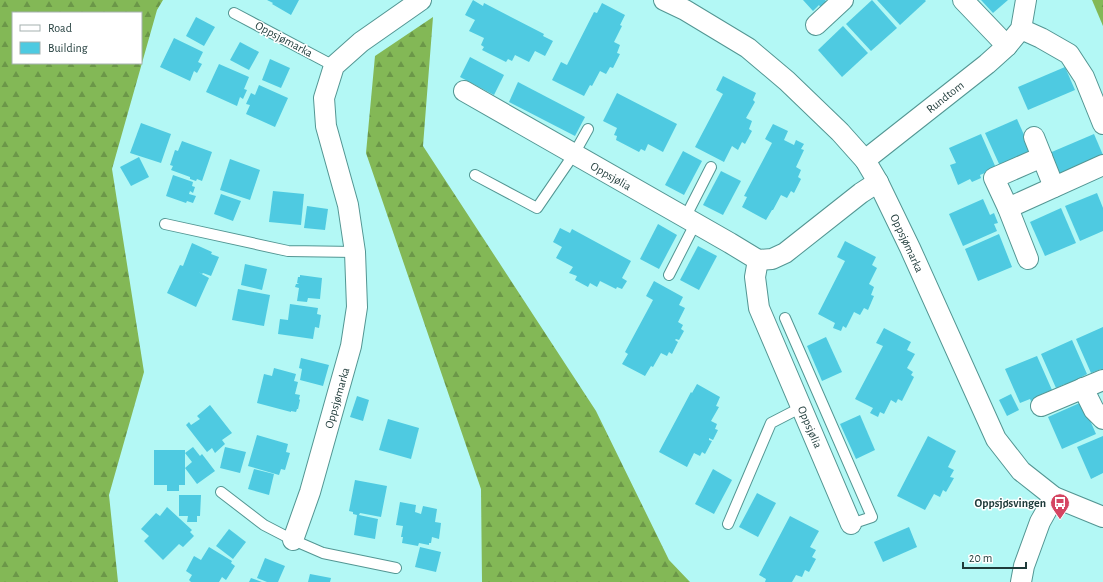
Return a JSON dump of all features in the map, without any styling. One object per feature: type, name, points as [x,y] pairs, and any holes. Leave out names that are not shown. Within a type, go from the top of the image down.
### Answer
[{"type":"street","points":[[334,66],[361,42],[421,0]]},
{"type":"street","name":"Oppsjømarka","points":[[664,0],[685,10],[748,48],[787,80],[840,132],[865,160],[878,182],[910,248],[996,439],[1021,471],[1054,497],[1103,516]]},
{"type":"street","points":[[816,26],[842,0]]},
{"type":"street","points":[[963,0],[1007,46]]},
{"type":"street","name":"Rundtom","points":[[865,160],[987,64],[1007,46],[1021,29],[1026,0]]},
{"type":"street","points":[[1021,29],[1041,38],[1069,54],[1084,77],[1103,124]]},
{"type":"street","name":"Oppsjømarka","points":[[293,540],[310,492],[351,346],[357,307],[355,252],[348,205],[326,126],[324,98],[334,66]]},
{"type":"street","name":"Oppsjølia","points":[[464,91],[758,260],[755,277],[760,308],[807,398],[851,524]]},
{"type":"street","points":[[1034,136],[1054,187]]},
{"type":"street","points":[[1028,259],[1008,208],[994,178],[1042,157]]},
{"type":"street","points":[[1008,208],[1103,166]]},
{"type":"street","points":[[758,260],[772,259],[785,253],[861,193],[878,182]]},
{"type":"street","points":[[1041,406],[1103,380]]},
{"type":"street","points":[[1083,388],[1094,410],[1103,419]]},
{"type":"street","points":[[1021,582],[1024,566],[1040,522],[1054,497]]},
{"type":"lane","name":"Oppsjømarka","points":[[234,13],[334,66]]},
{"type":"lane","points":[[475,174],[537,208],[574,154],[588,129]]},
{"type":"lane","points":[[669,275],[711,167]]},
{"type":"lane","points":[[165,224],[288,251],[355,252]]},
{"type":"lane","points":[[728,524],[771,423],[807,398],[785,318]]},
{"type":"lane","points":[[221,492],[264,525],[293,540],[323,553],[396,568]]},
{"type":"green space","points":[[0,0],[163,0],[157,10],[142,63],[142,12],[12,12],[12,64],[142,64],[112,169],[144,372],[109,495],[118,582],[0,582]]},
{"type":"green space","points":[[1092,0],[1103,0],[1103,26]]},
{"type":"green space","points":[[433,17],[423,146],[596,411],[669,560],[690,582],[482,582],[481,489],[366,153],[375,56]]},
{"type":"building","points":[[267,0],[299,0],[291,15]]},
{"type":"building","points":[[473,0],[483,6],[484,3],[544,34],[543,36],[553,41],[545,56],[535,51],[529,62],[515,55],[512,61],[508,59],[506,62],[482,50],[484,47],[481,45],[484,38],[469,31],[475,20],[465,15]]},
{"type":"building","points":[[803,0],[825,0],[827,2],[821,8],[819,5],[813,11]]},
{"type":"building","points":[[872,0],[897,28],[871,51],[846,24]]},
{"type":"building","points":[[877,0],[925,0],[926,1],[900,25]]},
{"type":"building","points":[[981,0],[1008,0],[993,13]]},
{"type":"building","points":[[602,3],[625,15],[620,25],[622,26],[614,42],[620,45],[617,53],[620,54],[613,68],[610,67],[606,74],[600,71],[592,86],[590,85],[584,96],[552,80],[561,62],[567,65],[594,12],[597,13]]},
{"type":"building","points":[[196,17],[215,27],[204,46],[186,36]]},
{"type":"building","points":[[843,26],[868,53],[842,77],[818,50]]},
{"type":"building","points":[[174,38],[203,52],[198,62],[202,64],[197,73],[194,71],[190,81],[160,67]]},
{"type":"building","points":[[240,42],[259,52],[249,70],[230,60]]},
{"type":"building","points":[[470,57],[504,75],[494,95],[460,77]]},
{"type":"building","points":[[270,59],[290,68],[281,88],[262,80]]},
{"type":"building","points":[[219,64],[249,77],[244,89],[247,90],[243,99],[240,97],[237,106],[206,92]]},
{"type":"building","points":[[1065,67],[1075,90],[1028,110],[1018,87]]},
{"type":"building","points":[[723,76],[756,93],[753,100],[755,102],[746,118],[752,121],[749,129],[752,131],[745,144],[742,142],[738,150],[732,146],[724,162],[695,147],[723,94],[716,90]]},
{"type":"building","points":[[518,82],[585,117],[575,136],[509,102]]},
{"type":"building","points":[[259,85],[288,98],[275,127],[246,114],[250,105],[246,104],[251,93],[255,95]]},
{"type":"building","points":[[617,93],[677,124],[663,152],[648,144],[645,151],[641,149],[639,152],[616,140],[617,136],[614,135],[617,128],[603,121]]},
{"type":"building","points":[[1017,119],[1032,153],[1000,166],[985,133]]},
{"type":"building","points":[[141,123],[171,134],[161,163],[130,153]]},
{"type":"building","points":[[773,124],[788,131],[784,140],[794,145],[796,140],[804,144],[801,149],[804,150],[796,167],[801,170],[798,177],[801,179],[794,193],[791,191],[787,198],[781,195],[766,220],[742,207],[747,197],[744,196],[772,143],[765,139]]},
{"type":"building","points":[[981,134],[996,168],[980,175],[981,178],[972,182],[970,179],[958,185],[950,165],[956,163],[949,148]]},
{"type":"building","points":[[1094,134],[1103,158],[1057,177],[1047,154]]},
{"type":"building","points":[[182,141],[212,152],[202,181],[190,179],[190,177],[171,170],[173,166],[170,165],[175,150],[178,151]]},
{"type":"building","points":[[683,151],[702,161],[684,195],[665,185]]},
{"type":"building","points":[[139,157],[149,177],[131,186],[120,167]]},
{"type":"building","points":[[230,159],[260,170],[250,200],[220,190]]},
{"type":"building","points":[[721,171],[741,181],[723,215],[703,205]]},
{"type":"building","points":[[173,175],[193,182],[192,186],[195,187],[193,193],[190,191],[189,194],[196,196],[193,203],[187,201],[186,203],[166,196]]},
{"type":"building","points":[[273,191],[304,194],[301,225],[269,222]]},
{"type":"building","points":[[1097,193],[1103,208],[1103,231],[1080,241],[1065,206]]},
{"type":"building","points":[[221,194],[241,201],[233,221],[214,214]]},
{"type":"building","points":[[983,199],[990,215],[994,213],[998,223],[994,224],[997,231],[963,246],[949,214]]},
{"type":"building","points":[[307,206],[328,209],[325,230],[304,228]]},
{"type":"building","points":[[1061,208],[1076,243],[1045,256],[1030,222]]},
{"type":"building","points":[[658,224],[677,235],[659,269],[640,259]]},
{"type":"building","points":[[560,228],[570,233],[572,229],[631,261],[622,278],[627,281],[622,289],[617,287],[616,289],[600,281],[597,287],[590,283],[588,287],[575,280],[577,276],[569,273],[573,267],[556,258],[562,247],[553,242]]},
{"type":"building","points":[[999,234],[1012,267],[978,281],[965,249]]},
{"type":"building","points":[[845,241],[876,257],[872,265],[877,268],[869,284],[874,287],[871,295],[874,296],[868,310],[864,308],[860,315],[854,312],[846,328],[843,326],[841,331],[833,328],[835,323],[818,314],[845,261],[837,257]]},
{"type":"building","points":[[192,243],[212,252],[211,254],[219,257],[211,276],[198,272],[209,278],[196,307],[167,293],[180,265],[183,266]]},
{"type":"building","points":[[698,246],[717,256],[699,290],[680,280]]},
{"type":"building","points":[[245,264],[267,269],[262,290],[241,285]]},
{"type":"building","points":[[300,275],[322,278],[320,299],[308,298],[307,302],[297,301],[299,288],[295,287],[296,284],[299,284],[297,283]]},
{"type":"building","points":[[654,281],[683,297],[679,305],[685,308],[678,322],[683,325],[681,329],[684,331],[679,340],[675,340],[678,342],[672,354],[669,352],[667,356],[661,353],[653,367],[651,366],[645,376],[622,364],[628,354],[625,352],[653,300],[646,296]]},
{"type":"building","points":[[238,289],[270,295],[264,326],[232,320]]},
{"type":"building","points":[[290,304],[318,308],[317,314],[321,315],[319,328],[315,327],[313,339],[278,334],[280,319],[288,320]]},
{"type":"building","points":[[1103,327],[1103,370],[1101,369],[1091,373],[1076,339]]},
{"type":"building","points":[[884,328],[911,342],[907,350],[915,354],[907,368],[913,372],[911,375],[914,377],[902,401],[898,399],[896,403],[891,400],[884,414],[880,412],[878,417],[870,413],[873,408],[855,399],[883,346],[876,343]]},
{"type":"building","points":[[826,337],[842,372],[822,381],[807,346]]},
{"type":"building","points":[[1072,340],[1087,374],[1078,379],[1079,380],[1066,386],[1065,384],[1056,388],[1041,354]]},
{"type":"building","points":[[1037,356],[1052,390],[1031,401],[1030,399],[1020,403],[1005,369]]},
{"type":"building","points":[[301,358],[329,365],[323,386],[300,380],[302,369],[299,368]]},
{"type":"building","points":[[274,368],[296,374],[294,381],[298,382],[295,394],[300,395],[300,400],[296,412],[257,403],[264,374],[272,376]]},
{"type":"building","points":[[697,384],[720,397],[716,406],[719,407],[711,421],[717,424],[715,429],[718,430],[713,440],[709,438],[709,440],[712,441],[705,454],[702,452],[700,456],[694,453],[687,467],[659,452],[691,392],[692,393]]},
{"type":"building","points":[[1011,394],[1019,410],[1007,416],[999,400]]},
{"type":"building","points":[[357,396],[369,400],[363,421],[350,417]]},
{"type":"building","points":[[1082,402],[1096,434],[1062,449],[1048,417]]},
{"type":"building","points":[[210,405],[232,433],[222,440],[225,444],[215,453],[212,448],[207,452],[186,425],[189,422],[191,425],[200,419],[197,416]]},
{"type":"building","points":[[860,415],[875,450],[856,459],[840,424]]},
{"type":"building","points":[[388,419],[419,428],[411,459],[379,450]]},
{"type":"building","points":[[257,435],[288,444],[286,452],[290,453],[285,470],[281,469],[279,475],[248,466]]},
{"type":"building","points":[[928,436],[956,451],[948,467],[954,470],[950,477],[954,478],[946,492],[943,490],[940,497],[934,494],[925,510],[897,496]]},
{"type":"building","points":[[1103,436],[1103,473],[1091,479],[1077,447]]},
{"type":"building","points":[[193,447],[200,456],[202,454],[215,471],[197,484],[185,468],[192,462],[185,453]]},
{"type":"building","points":[[225,447],[246,452],[240,473],[220,468]]},
{"type":"building","points":[[154,450],[185,450],[185,485],[179,485],[179,491],[167,491],[167,485],[154,485]]},
{"type":"building","points":[[254,469],[274,474],[269,495],[248,489]]},
{"type":"building","points":[[713,469],[732,480],[714,514],[695,504]]},
{"type":"building","points":[[355,480],[387,486],[381,517],[360,513],[359,515],[378,519],[375,539],[354,535],[357,515],[349,511]]},
{"type":"building","points":[[757,493],[776,503],[758,537],[739,527]]},
{"type":"building","points":[[179,495],[201,495],[200,516],[197,516],[197,522],[187,522],[188,516],[179,516]]},
{"type":"building","points":[[400,502],[416,505],[415,512],[421,514],[423,506],[437,509],[435,522],[441,523],[439,539],[432,537],[429,545],[419,543],[418,546],[402,543],[403,537],[401,537],[403,526],[396,525]]},
{"type":"building","points":[[167,507],[192,530],[190,532],[194,536],[183,547],[179,544],[163,560],[144,541],[149,536],[141,529],[156,513],[160,516]]},
{"type":"building","points":[[790,516],[819,531],[810,547],[816,550],[812,557],[816,559],[809,572],[805,570],[802,577],[796,575],[792,582],[765,582],[766,579],[759,575]]},
{"type":"building","points":[[909,527],[917,547],[883,562],[874,542]]},
{"type":"building","points":[[229,529],[246,542],[233,559],[216,546]]},
{"type":"building","points":[[209,547],[232,561],[231,563],[235,566],[226,580],[222,577],[219,582],[191,582],[189,580],[192,575],[186,571],[194,556],[201,560]]},
{"type":"building","points":[[420,547],[441,552],[436,572],[415,567]]},
{"type":"building","points":[[265,558],[285,566],[278,582],[267,582],[257,578]]},
{"type":"building","points":[[310,574],[331,578],[330,582],[308,582]]},
{"type":"building","points":[[251,578],[262,582],[249,582]]},
{"type":"place","name":"Oppsjøsvingen","points":[[1060,520]]}]
